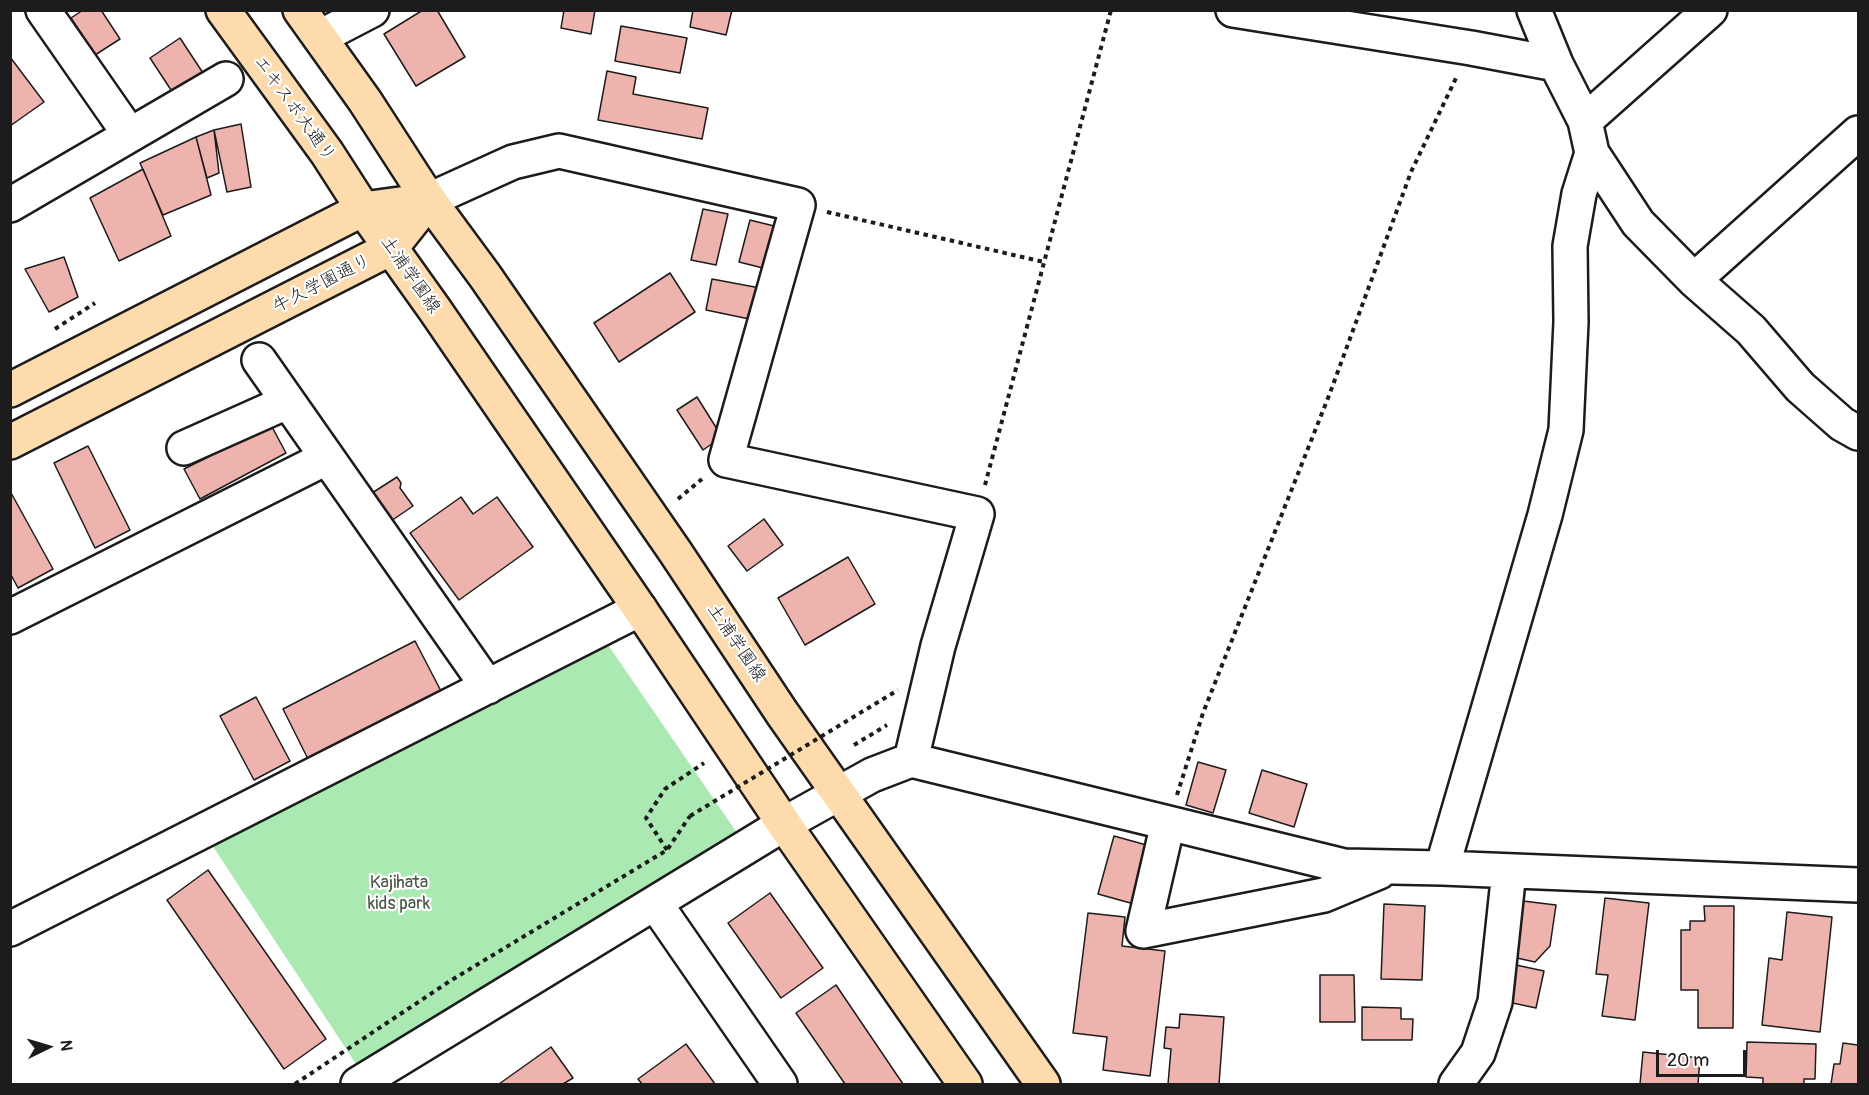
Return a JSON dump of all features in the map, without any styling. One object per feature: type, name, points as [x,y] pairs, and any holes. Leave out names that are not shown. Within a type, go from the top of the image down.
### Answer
[{"type":"main road","name":"エキスポ大通り","points":[[223,10],[327,153],[363,209]]},
{"type":"main road","points":[[10,390],[363,209],[429,200],[300,10]]},
{"type":"main road","name":"土浦学園線","points":[[429,200],[485,276],[839,795],[1042,1084]]},
{"type":"main road","name":"牛久学園通り","points":[[10,442],[392,249],[429,200]]},
{"type":"main road","name":"土浦学園線","points":[[363,209],[965,1084]]},
{"type":"street","points":[[43,10],[130,135]]},
{"type":"street","points":[[320,37],[372,10]]},
{"type":"street","points":[[1233,10],[1556,64]]},
{"type":"street","points":[[1585,121],[1710,10]]},
{"type":"street","points":[[1537,12],[1556,64],[1585,121],[1592,153],[1638,223],[1694,280],[1751,330],[1800,387],[1842,424],[1858,433]]},
{"type":"street","points":[[10,205],[226,79]]},
{"type":"street","points":[[1694,280],[1858,133]]},
{"type":"street","points":[[429,200],[513,162],[560,151],[798,205],[726,460],[977,514],[938,646],[911,760]]},
{"type":"street","points":[[1442,868],[1545,515],[1566,430],[1570,246],[1579,194],[1592,153]]},
{"type":"street","points":[[259,360],[488,687]]},
{"type":"street","points":[[184,448],[287,402]]},
{"type":"street","points":[[10,617],[326,458]]},
{"type":"street","points":[[10,929],[640,609]]},
{"type":"street","points":[[358,1084],[397,1075],[655,903],[784,824],[872,775],[911,760],[1344,866],[1858,885]]},
{"type":"street","points":[[1168,823],[1143,931],[1324,895],[1392,867]]},
{"type":"street","points":[[1456,1084],[1478,1053],[1495,1002],[1509,871]]},
{"type":"street","points":[[655,903],[780,1084]]},
{"type":"path","points":[[977,514],[1112,10]]},
{"type":"path","points":[[1168,823],[1203,713],[1330,393],[1411,172],[1471,48]]},
{"type":"path","points":[[798,205],[1044,262]]},
{"type":"path","points":[[295,1084],[450,981],[667,850],[690,816],[898,690],[897,700]]},
{"type":"path","points":[[854,745],[894,720]]},
{"type":"path","points":[[667,850],[646,818],[665,789],[704,764]]},
{"type":"green space","name":"Kajihata kids park","points":[[604,639],[737,833],[358,1067],[212,845]]},
{"type":"building","points":[[83,10],[101,10],[120,39],[95,55],[71,18]]},
{"type":"building","points":[[423,10],[437,10],[465,57],[416,86],[384,34]]},
{"type":"building","points":[[564,10],[595,10],[591,34],[561,28]]},
{"type":"building","points":[[693,10],[732,10],[726,35],[690,27]]},
{"type":"building","points":[[621,26],[687,38],[680,73],[615,61]]},
{"type":"building","points":[[180,38],[203,73],[173,93],[150,58]]},
{"type":"building","points":[[10,57],[44,102],[10,126]]},
{"type":"building","points":[[607,71],[636,77],[633,94],[708,108],[702,139],[598,120]]},
{"type":"building","points":[[241,124],[251,187],[227,192],[214,130]]},
{"type":"building","points":[[214,130],[219,173],[207,178],[196,137]]},
{"type":"building","points":[[196,137],[211,195],[163,215],[140,163]]},
{"type":"building","points":[[143,169],[171,236],[119,261],[90,198]]},
{"type":"building","points":[[703,209],[728,214],[716,265],[691,260]]},
{"type":"building","points":[[750,220],[778,227],[767,269],[739,262]]},
{"type":"building","points":[[64,257],[78,297],[49,312],[25,269]]},
{"type":"building","points":[[670,273],[695,312],[619,362],[594,323]]},
{"type":"building","points":[[712,279],[760,288],[754,320],[706,310]]},
{"type":"building","points":[[697,397],[722,437],[703,450],[677,410]]},
{"type":"building","points":[[271,425],[286,453],[200,499],[184,469],[212,455],[221,445]]},
{"type":"building","points":[[88,446],[130,530],[95,548],[54,463]]},
{"type":"building","points":[[397,477],[401,483],[400,488],[413,506],[391,521],[372,493]]},
{"type":"building","points":[[10,491],[53,569],[18,588],[10,573]]},
{"type":"building","points":[[461,497],[473,514],[497,497],[533,547],[459,600],[410,533]]},
{"type":"building","points":[[764,519],[783,545],[747,571],[728,546]]},
{"type":"building","points":[[848,557],[875,604],[805,645],[778,598]]},
{"type":"building","points":[[415,641],[442,693],[309,761],[283,709]]},
{"type":"building","points":[[256,697],[290,761],[254,780],[220,716]]},
{"type":"building","points":[[1198,762],[1226,770],[1213,813],[1186,805]]},
{"type":"building","points":[[1262,770],[1307,784],[1294,827],[1249,813]]},
{"type":"building","points":[[1114,836],[1150,846],[1134,904],[1098,894]]},
{"type":"building","points":[[208,870],[326,1039],[284,1069],[167,900]]},
{"type":"building","points":[[770,893],[823,968],[781,998],[728,923]]},
{"type":"building","points":[[1605,898],[1649,903],[1635,1020],[1602,1016],[1608,975],[1596,974]]},
{"type":"building","points":[[1523,901],[1556,905],[1550,946],[1535,962],[1517,958]]},
{"type":"building","points":[[1384,904],[1425,906],[1422,980],[1381,979]]},
{"type":"building","points":[[1704,906],[1734,906],[1733,1028],[1698,1028],[1698,990],[1681,990],[1681,930],[1690,930],[1690,921],[1705,921]]},
{"type":"building","points":[[1787,912],[1832,917],[1820,1032],[1762,1025],[1769,958],[1782,960]]},
{"type":"building","points":[[1088,913],[1125,917],[1122,946],[1165,951],[1150,1076],[1103,1070],[1107,1037],[1073,1033]]},
{"type":"building","points":[[1516,965],[1544,971],[1536,1008],[1508,1002]]},
{"type":"building","points":[[1320,975],[1354,975],[1355,1022],[1320,1022]]},
{"type":"building","points":[[836,985],[903,1084],[845,1084],[796,1013]]},
{"type":"building","points":[[1362,1007],[1401,1008],[1401,1019],[1413,1019],[1412,1040],[1362,1040]]},
{"type":"building","points":[[1180,1014],[1224,1017],[1219,1084],[1168,1084],[1171,1049],[1164,1048],[1166,1027],[1179,1028]]},
{"type":"building","points":[[1747,1042],[1816,1044],[1815,1079],[1804,1079],[1804,1084],[1763,1084],[1763,1078],[1746,1077]]},
{"type":"building","points":[[1843,1043],[1858,1045],[1858,1084],[1831,1084],[1834,1064],[1840,1064]]},
{"type":"building","points":[[686,1044],[715,1084],[642,1084],[638,1079]]},
{"type":"building","points":[[551,1047],[573,1078],[563,1084],[499,1084]]},
{"type":"building","points":[[1643,1052],[1700,1058],[1698,1084],[1640,1084]]}]
